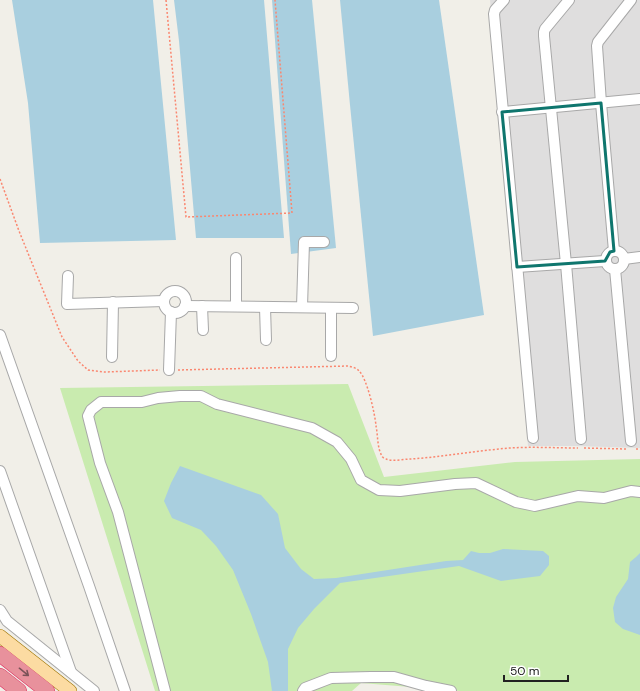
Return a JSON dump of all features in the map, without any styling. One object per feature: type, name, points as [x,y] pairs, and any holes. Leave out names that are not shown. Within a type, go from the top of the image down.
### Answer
[{"type":"highway","points":[[0,654],[47,691]]},
{"type":"highway","points":[[0,676],[19,691]]},
{"type":"main road","points":[[0,636],[70,691]]},
{"type":"street","points":[[504,0],[495,10],[494,14],[533,438]]},
{"type":"street","points":[[569,0],[544,32],[581,439]]},
{"type":"street","points":[[614,251],[597,46],[598,42],[631,0]]},
{"type":"street","points":[[502,112],[640,99]]},
{"type":"street","points":[[302,307],[304,242],[324,242]]},
{"type":"street","points":[[614,251],[621,253],[624,259],[620,268],[611,269],[607,266],[606,256],[610,252],[614,251]]},
{"type":"street","points":[[236,258],[236,306]]},
{"type":"street","points":[[624,259],[640,258]]},
{"type":"street","points":[[517,267],[606,261]]},
{"type":"street","points":[[616,269],[631,441]]},
{"type":"street","points":[[68,276],[67,304],[164,301]]},
{"type":"street","points":[[178,291],[186,299],[186,306],[178,313],[171,312],[166,308],[164,301],[168,294],[178,291]]},
{"type":"street","points":[[112,357],[113,302]]},
{"type":"street","points":[[186,306],[353,308]]},
{"type":"street","points":[[202,306],[203,330]]},
{"type":"street","points":[[265,307],[266,340]]},
{"type":"street","points":[[331,308],[331,356]]},
{"type":"street","points":[[169,370],[171,312]]},
{"type":"street","points":[[0,335],[125,691]]},
{"type":"street","points":[[165,691],[118,512],[100,463],[88,416],[91,410],[101,402],[142,402],[172,396],[201,396],[217,404],[312,428],[337,442],[351,459],[361,480],[379,490],[400,491],[455,484],[476,483],[516,502],[535,506],[578,496],[604,498],[631,491],[640,492]]},
{"type":"street","points":[[0,471],[71,672]]},
{"type":"street","points":[[0,610],[6,621],[94,691]]},
{"type":"street","points":[[303,691],[305,688],[331,678],[371,677],[394,677],[451,691]]},
{"type":"path","points":[[166,0],[186,217],[292,213],[275,0]]},
{"type":"path","points":[[376,426],[381,455],[386,459],[392,460],[516,448],[640,449]]},
{"type":"highlighted area","points":[[601,103],[614,251],[610,252],[605,261],[517,267],[502,112]]},
{"type":"shaded area","points":[[490,0],[640,0],[640,448],[528,446]]},
{"type":"green space","points":[[348,384],[384,477],[515,462],[640,459],[640,691],[460,691],[361,683],[352,691],[155,691],[60,388]]},
{"type":"water","points":[[12,0],[153,0],[176,240],[40,243],[28,103]]},
{"type":"water","points":[[174,0],[264,0],[284,238],[196,238],[179,41]]},
{"type":"water","points":[[272,0],[312,0],[336,248],[291,254]]},
{"type":"water","points":[[340,0],[439,0],[484,315],[373,336]]},
{"type":"water","points":[[180,466],[261,495],[278,514],[285,548],[301,569],[314,579],[336,578],[446,561],[463,560],[471,551],[490,553],[503,549],[543,551],[549,556],[549,565],[540,576],[501,581],[459,566],[340,583],[314,609],[298,628],[288,649],[288,691],[272,691],[268,662],[233,570],[216,546],[201,530],[172,518],[164,501]]},
{"type":"water","points":[[640,553],[640,635],[623,629],[615,622],[613,608],[616,597],[628,579],[630,562]]}]
